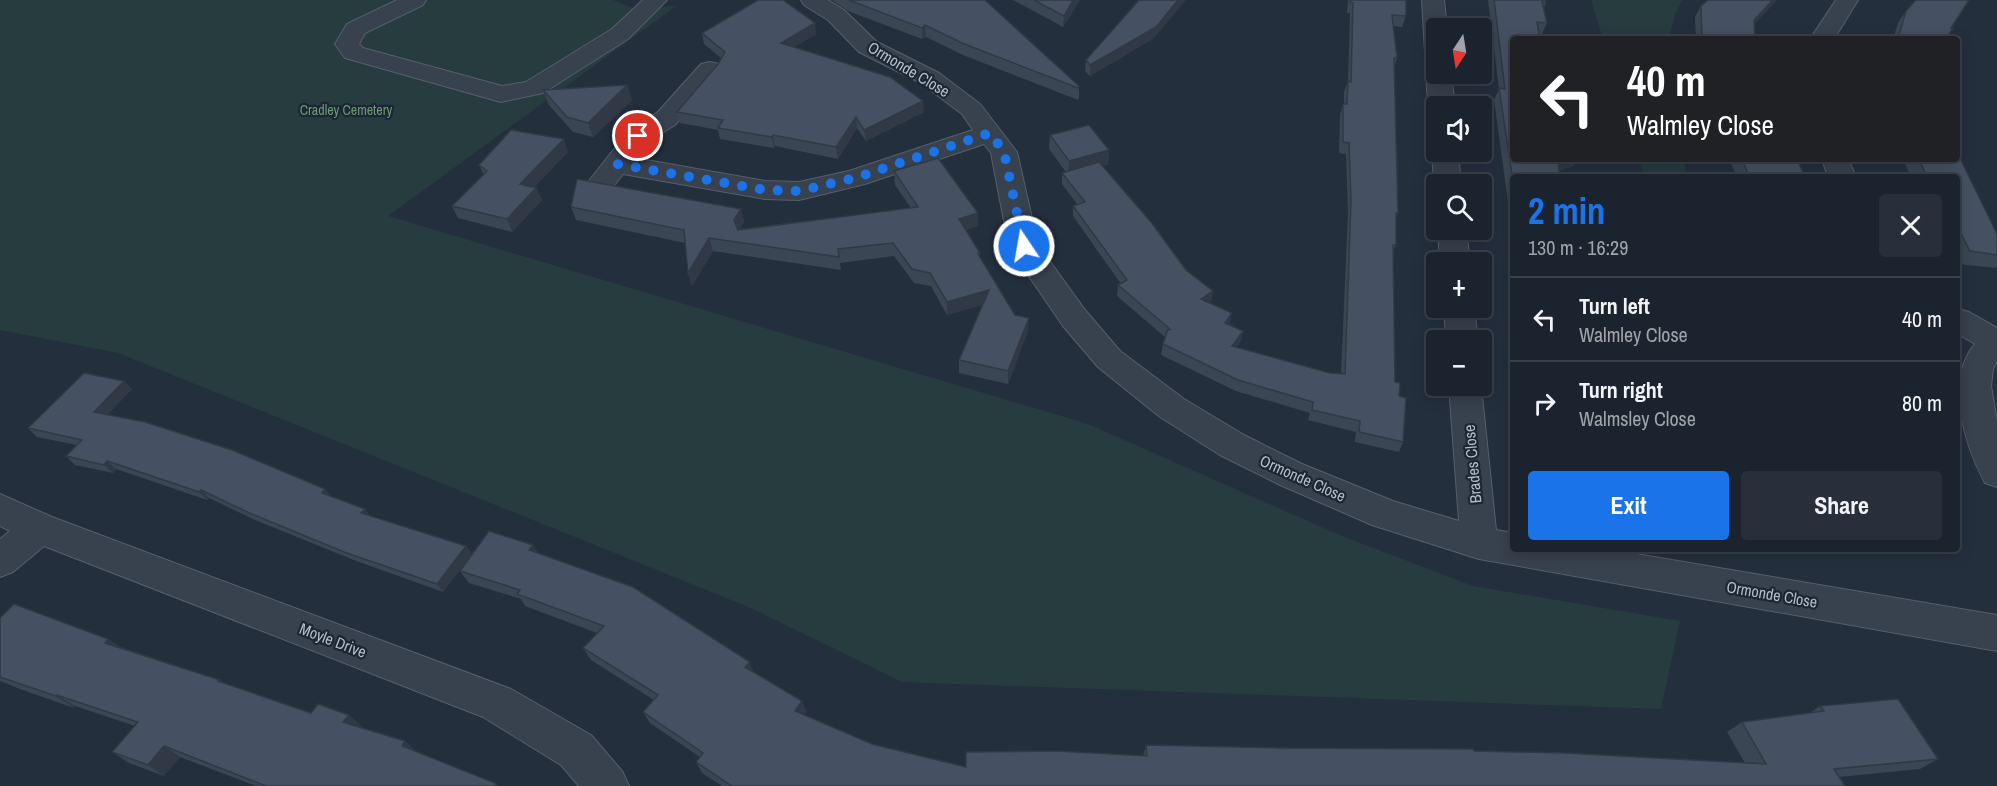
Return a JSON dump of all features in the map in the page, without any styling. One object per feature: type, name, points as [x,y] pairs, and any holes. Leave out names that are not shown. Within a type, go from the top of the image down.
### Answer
[{"type":"street","points":[[415,0],[355,29],[347,44],[354,53],[501,94],[534,88],[620,34],[656,0]]},
{"type":"street","name":"Ormonde Close","points":[[812,0],[836,15],[868,47],[938,84],[971,109],[1004,152],[1024,246],[1074,318],[1109,359],[1172,408],[1232,445],[1290,474],[1385,514],[1479,543],[1510,548]]},
{"type":"street","points":[[1432,0],[1434,18]]},
{"type":"street","points":[[1824,36],[1847,0]]},
{"type":"street","points":[[599,186],[638,136],[666,118],[710,69]]},
{"type":"street","points":[[617,164],[765,190],[799,191],[855,178],[990,133]]},
{"type":"street","points":[[1960,321],[1996,342],[1983,353],[1975,371],[1972,390],[1997,473]]},
{"type":"street","name":"Brades Close","points":[[1466,396],[1479,543]]},
{"type":"street","name":"Moyle Drive","points":[[0,509],[39,528],[497,703],[576,750],[607,786]]},
{"type":"street","points":[[0,561],[39,528]]},
{"type":"street","name":"Ormonde Close","points":[[1531,552],[1997,633]]},
{"type":"green space","name":"Cradley Cemetery","points":[[0,0],[613,0],[633,8],[676,6],[388,216],[1088,424],[1342,536],[1473,586],[1680,621],[1661,709],[902,682],[751,608],[118,353],[0,330]]},
{"type":"green space","points":[[1591,0],[1682,0],[1675,14],[1670,36],[1602,36]]},
{"type":"green space","points":[[1640,162],[1684,162],[1686,174],[1643,174]]},
{"type":"building","points":[[758,0],[783,0],[815,23],[781,43],[890,77],[923,101],[864,130],[856,117],[836,147],[773,135],[772,137],[718,128],[723,120],[677,112],[718,64],[725,52],[702,33]]},
{"type":"building","points":[[849,0],[985,0],[1079,86],[1078,88],[962,43],[925,25],[922,28]]},
{"type":"building","points":[[1034,0],[1073,0],[1064,16]]},
{"type":"building","points":[[1139,0],[1178,0],[1156,27],[1090,65],[1086,60]]},
{"type":"building","points":[[1350,0],[1406,0],[1406,16],[1392,15],[1397,58],[1394,58],[1398,213],[1396,213],[1396,245],[1393,245],[1395,382],[1400,383],[1399,396],[1406,398],[1403,442],[1359,432],[1360,421],[1312,410],[1313,402],[1238,380],[1163,344],[1168,329],[1171,330],[1118,285],[1127,280],[1073,206],[1085,202],[1062,173],[1099,162],[1151,222],[1186,270],[1213,291],[1201,299],[1232,313],[1225,323],[1243,331],[1232,346],[1330,373],[1345,374],[1351,201],[1349,143],[1343,142],[1343,104],[1347,104],[1348,81],[1351,82],[1353,3]]},
{"type":"building","points":[[1494,0],[1545,0],[1546,2],[1542,2],[1547,23],[1537,22],[1539,36],[1510,36],[1510,161],[1499,88],[1505,89]]},
{"type":"building","points":[[1708,0],[1773,0],[1754,20],[1755,36],[1702,36],[1701,6]]},
{"type":"building","points":[[1916,0],[1969,0],[1948,36],[1898,36],[1906,11]]},
{"type":"building","points":[[627,85],[588,123],[567,117],[543,90]]},
{"type":"building","points":[[1089,125],[1109,150],[1069,161],[1050,135]]},
{"type":"building","points":[[511,130],[564,139],[520,184],[536,188],[507,219],[452,206],[487,171],[479,165]]},
{"type":"building","points":[[938,158],[978,213],[959,219],[980,253],[978,254],[1015,315],[1029,318],[1008,371],[959,360],[989,290],[947,302],[930,273],[912,269],[893,243],[838,249],[839,257],[709,238],[688,273],[684,230],[571,207],[577,179],[741,209],[734,220],[738,230],[918,207],[894,171]]},
{"type":"building","points":[[1960,158],[1997,234],[1997,255],[1970,251],[1960,232],[1960,174],[1926,174],[1920,162],[1960,162]]},
{"type":"building","points":[[1510,162],[1558,162],[1560,174],[1512,174]]},
{"type":"building","points":[[1743,162],[1798,162],[1804,174],[1748,174]]},
{"type":"building","points":[[84,373],[124,381],[94,412],[145,422],[232,450],[325,489],[322,493],[365,509],[361,513],[466,546],[437,584],[344,552],[201,490],[199,492],[107,461],[104,465],[66,456],[82,440],[28,428]]},
{"type":"building","points":[[489,531],[533,545],[529,550],[633,587],[750,662],[745,667],[802,701],[795,711],[872,744],[966,767],[966,752],[1057,751],[1147,756],[1146,745],[1473,749],[1474,751],[1565,753],[1766,764],[1742,722],[1824,711],[1820,706],[1898,699],[1938,759],[1834,769],[1845,786],[732,786],[696,762],[703,753],[643,712],[658,695],[583,648],[604,626],[517,594],[520,590],[460,571]]},
{"type":"building","points":[[14,604],[108,639],[105,643],[220,680],[218,681],[311,713],[318,704],[349,715],[343,722],[405,741],[402,746],[495,783],[497,786],[266,786],[164,746],[148,765],[112,752],[138,722],[0,677],[0,618]]},
{"type":"route","points":[[638,136],[617,164],[765,190],[799,191],[855,178],[990,133],[1004,152],[1024,246]]}]
